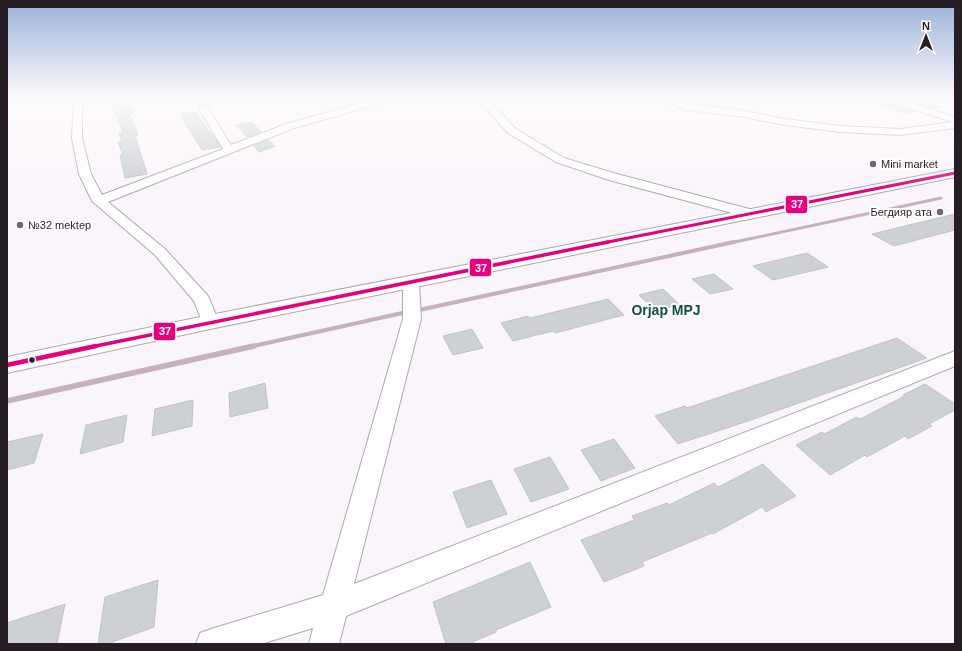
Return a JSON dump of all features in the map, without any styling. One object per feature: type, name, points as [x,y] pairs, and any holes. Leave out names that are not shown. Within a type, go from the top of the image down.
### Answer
[{"type":"main road","points":[[7,365],[210,322],[955,173]]},
{"type":"street","points":[[77,129],[77,138],[85,174],[99,201],[160,252],[202,300],[210,322]]},
{"type":"street","points":[[217,129],[230,150]]},
{"type":"street","points":[[99,201],[282,129]]},
{"type":"street","points":[[510,129],[560,160],[620,179],[752,214]]},
{"type":"street","points":[[849,129],[900,132],[921,129]]},
{"type":"street","points":[[324,644],[412,319],[411,282]]},
{"type":"street","points":[[211,644],[333,607],[955,358]]},
{"type":"building","points":[[122,129],[136,129],[138,135],[135,136],[147,174],[125,178],[120,155],[123,155],[118,142],[122,141],[119,133],[123,133]]},
{"type":"building","points":[[189,129],[208,129],[220,147],[202,150]]},
{"type":"building","points":[[240,129],[259,129],[261,132],[247,137]]},
{"type":"building","points":[[268,140],[275,146],[259,152],[254,146]]},
{"type":"building","points":[[955,214],[955,230],[894,246],[872,234]]},
{"type":"building","points":[[807,253],[828,267],[773,280],[753,266]]},
{"type":"building","points":[[714,274],[733,289],[710,294],[692,279]]},
{"type":"building","points":[[663,289],[680,305],[656,311],[639,295]]},
{"type":"building","points":[[608,299],[624,315],[555,333],[553,331],[513,341],[501,323],[528,316],[530,318]]},
{"type":"building","points":[[472,329],[483,348],[453,355],[443,336]]},
{"type":"building","points":[[897,338],[927,358],[678,444],[655,416],[685,406],[687,408]]},
{"type":"building","points":[[265,383],[268,408],[230,417],[229,393]]},
{"type":"building","points":[[925,384],[955,404],[955,410],[929,424],[932,426],[908,439],[905,436],[867,457],[865,455],[830,475],[796,445],[822,432],[824,434],[857,417],[860,419]]},
{"type":"building","points":[[193,400],[192,426],[152,436],[155,409]]},
{"type":"building","points":[[127,415],[123,442],[80,454],[86,425]]},
{"type":"building","points":[[43,434],[34,463],[7,470],[7,442]]},
{"type":"building","points":[[614,439],[635,468],[601,481],[581,450]]},
{"type":"building","points":[[550,457],[569,489],[531,502],[514,469]]},
{"type":"building","points":[[763,464],[796,496],[766,512],[762,507],[713,534],[712,533],[642,562],[644,566],[604,582],[581,540],[634,520],[632,516],[667,503],[669,505],[714,483],[718,487]]},
{"type":"building","points":[[491,480],[507,514],[467,528],[453,492]]},
{"type":"building","points":[[530,562],[551,607],[496,630],[496,632],[468,644],[446,644],[433,602]]},
{"type":"building","points":[[158,580],[154,627],[107,644],[98,644],[105,597]]},
{"type":"building","points":[[65,604],[57,644],[7,644],[7,623]]},
{"type":"waterway","points":[[730,243],[941,198]]},
{"type":"waterway","points":[[419,310],[734,242]]},
{"type":"waterway","points":[[249,347],[407,312]]},
{"type":"waterway","points":[[7,401],[254,346]]},
{"type":"transit line","name":"37","points":[[7,365],[210,322],[955,173]]},
{"type":"place","name":"Mini market","points":[[873,164]]},
{"type":"place","name":"Бегдияр ата","points":[[940,212]]},
{"type":"place","name":"№32 mektep","points":[[20,225]]},
{"type":"district","name":"Orjap MPJ","points":[[666,310]]}]
